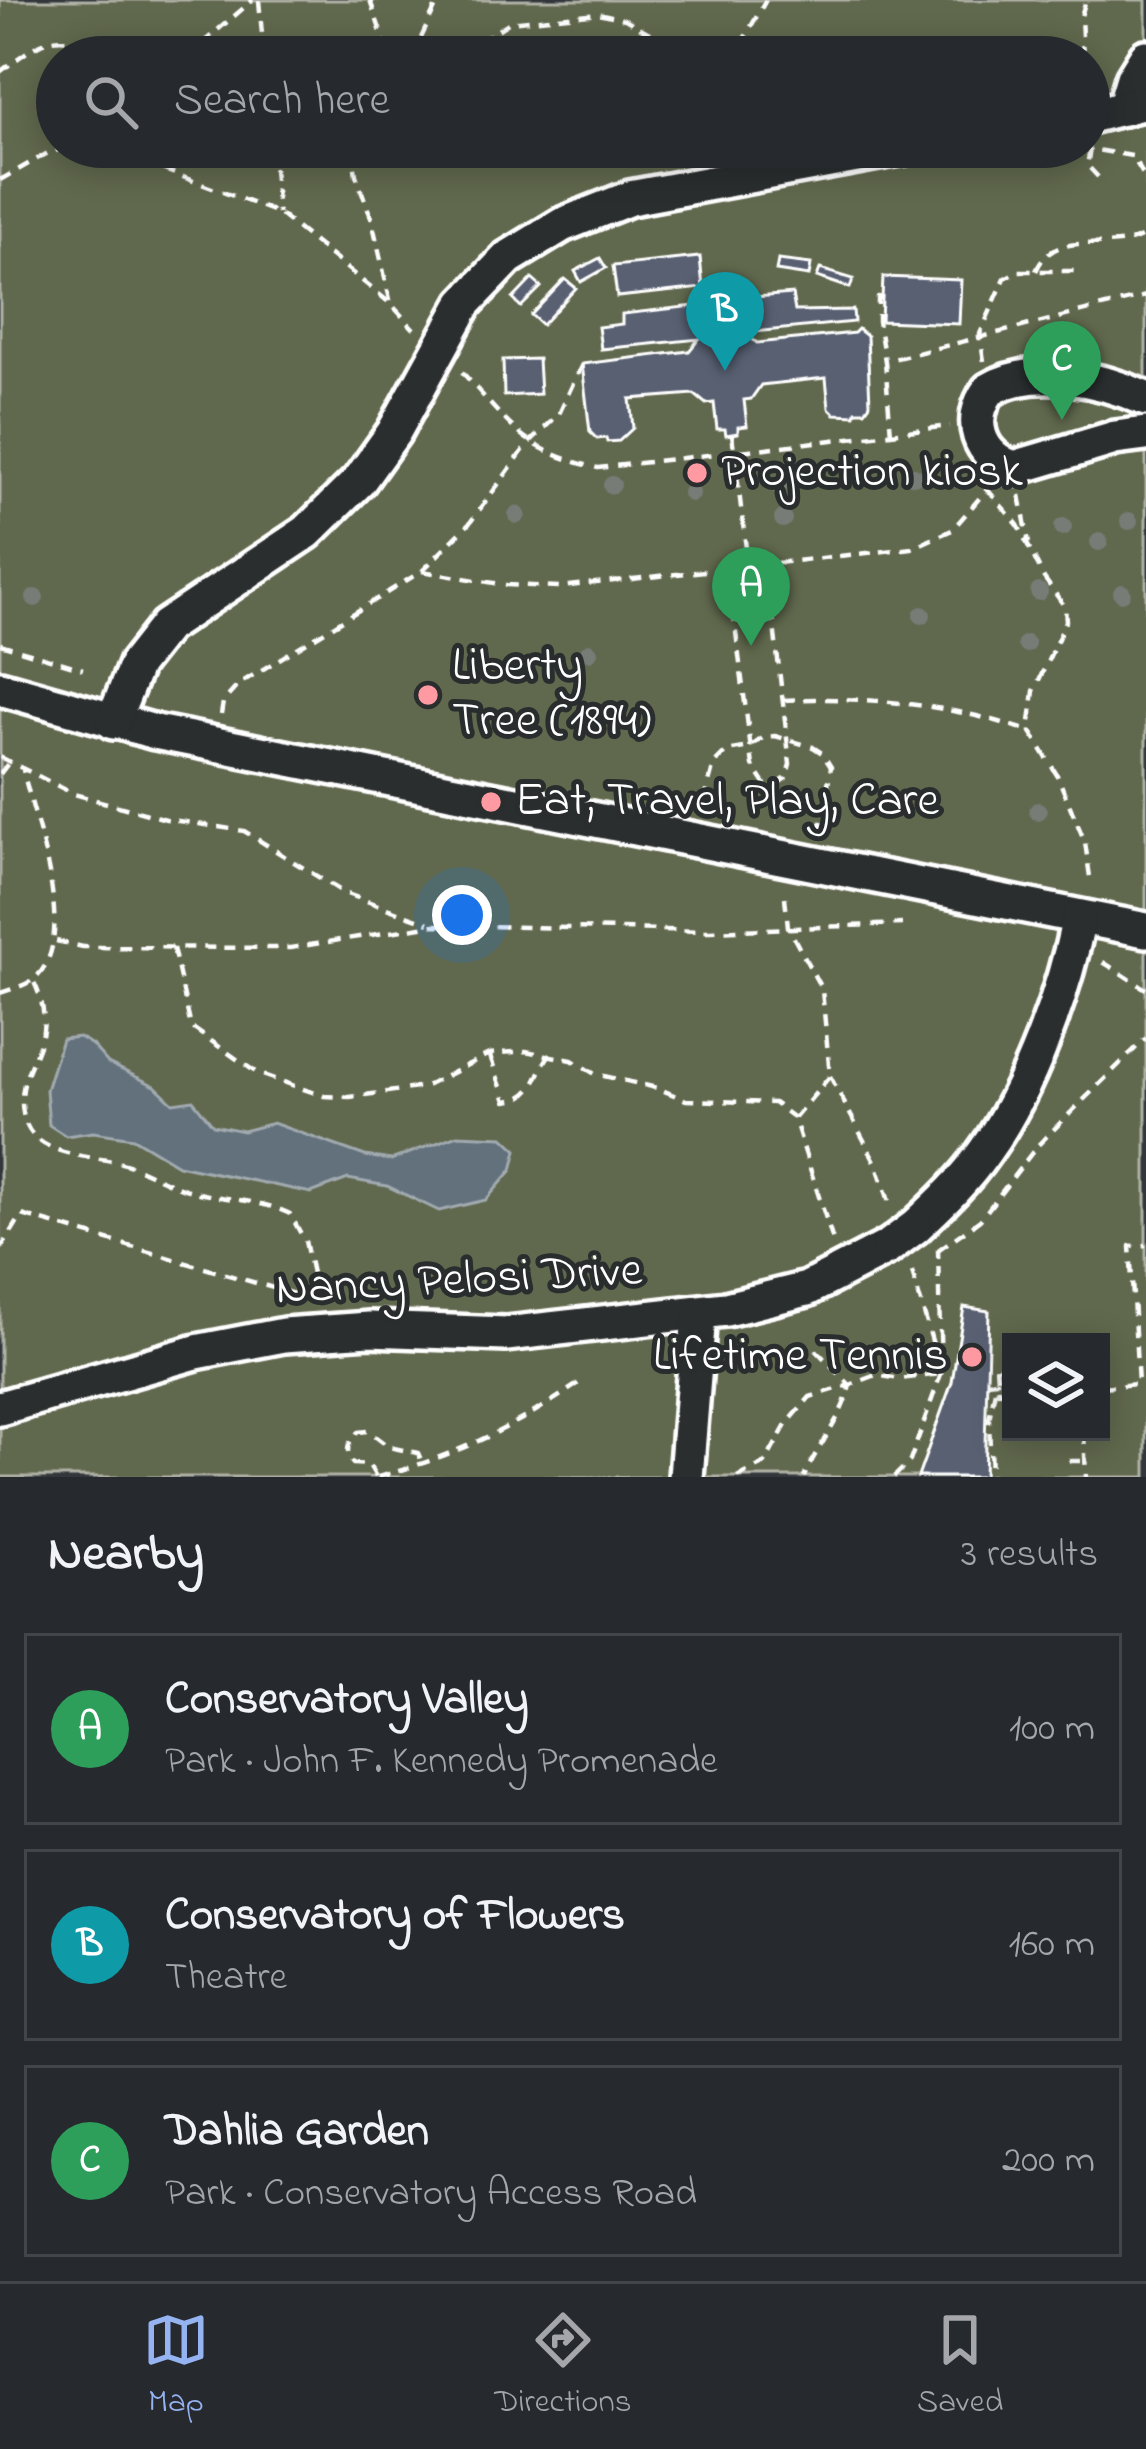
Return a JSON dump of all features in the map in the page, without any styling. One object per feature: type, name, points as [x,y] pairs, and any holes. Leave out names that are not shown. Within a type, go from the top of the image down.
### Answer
[{"type":"street","points":[[1135,105],[1133,78],[1146,57]]},
{"type":"street","points":[[113,722],[136,664],[166,626],[291,544],[359,481],[394,432],[465,303],[508,258],[562,225],[630,198],[792,168]]},
{"type":"street","points":[[1146,399],[1080,379],[1036,377],[1002,382],[981,401],[977,429],[989,454],[1014,467],[1146,434]]},
{"type":"street","points":[[0,688],[113,722],[217,745],[1146,930]]},
{"type":"street","name":"Nancy Pelosi Drive","points":[[0,1408],[196,1352],[284,1335],[369,1329],[506,1334],[699,1314],[779,1297],[843,1273],[914,1236],[966,1177],[1003,1124],[1063,976],[1078,918]]},
{"type":"street","points":[[686,1477],[699,1314]]},
{"type":"path","points":[[212,36],[256,0]]},
{"type":"path","points":[[256,0],[261,36]]},
{"type":"path","points":[[370,0],[382,36]]},
{"type":"path","points":[[422,36],[439,0]]},
{"type":"path","points":[[746,36],[766,0]]},
{"type":"path","points":[[1082,36],[1085,0]]},
{"type":"path","points":[[488,36],[510,22],[598,13],[625,19],[655,36]]},
{"type":"path","points":[[0,72],[36,45]]},
{"type":"path","points":[[1110,152],[1132,156],[1146,179]]},
{"type":"path","points":[[0,180],[36,160]]},
{"type":"path","points":[[159,168],[278,213],[391,304],[414,329]]},
{"type":"path","points":[[274,168],[278,213]]},
{"type":"path","points":[[355,168],[391,304]]},
{"type":"path","points":[[1090,168],[1098,178]]},
{"type":"path","points":[[1036,272],[1042,256],[1059,245],[1125,245],[1146,234]]},
{"type":"path","points":[[984,362],[980,334],[1005,278],[1018,272],[1077,272]]},
{"type":"path","points":[[885,361],[1146,296]]},
{"type":"path","points":[[882,298],[878,297],[878,321],[891,434]]},
{"type":"path","points":[[450,359],[528,444],[559,459],[598,468],[950,427]]},
{"type":"path","points":[[217,745],[224,702],[238,684],[422,571],[469,524],[528,444],[559,414],[582,364]]},
{"type":"path","points":[[732,434],[748,567]]},
{"type":"path","points":[[422,571],[542,588],[927,544],[962,520],[987,489],[1014,467],[1028,543]]},
{"type":"path","points":[[987,489],[1018,525],[1044,578],[1066,607],[1066,621],[1034,691],[1031,732],[1075,817],[1091,884]]},
{"type":"path","points":[[728,569],[750,747],[756,774],[765,784],[773,784],[787,778],[788,743],[767,565]]},
{"type":"path","points":[[0,644],[82,669]]},
{"type":"path","points":[[32,668],[36,654]]},
{"type":"path","points":[[784,700],[903,703],[968,714],[1031,732]]},
{"type":"path","points":[[704,802],[714,764],[727,751],[750,747],[770,736],[813,747],[831,766],[818,865]]},
{"type":"path","points":[[0,757],[74,794],[166,819],[244,831],[344,893],[434,925]]},
{"type":"path","points":[[0,774],[10,761]]},
{"type":"path","points":[[0,993],[33,980],[56,941],[53,895],[23,770]]},
{"type":"path","points":[[785,897],[788,927],[822,990],[830,1076],[914,1236],[941,1374],[910,1461],[897,1477]]},
{"type":"path","points":[[56,941],[83,947],[290,948],[434,925],[607,931],[902,925]]},
{"type":"path","points":[[173,948],[190,1027],[231,1058],[277,1081],[324,1096],[424,1088],[489,1054],[551,1053],[595,1074],[686,1100],[774,1103],[794,1119],[843,1273]]},
{"type":"path","points":[[1103,962],[1146,989]]},
{"type":"path","points":[[0,1250],[22,1215],[318,1301],[305,1241],[290,1214],[190,1191],[129,1165],[62,1152],[37,1140],[26,1126],[22,1102],[45,1022],[33,980]]},
{"type":"path","points":[[914,1236],[980,1220],[1037,1146],[1146,1038]]},
{"type":"path","points":[[489,1054],[506,1102],[522,1100],[532,1090],[551,1053]]},
{"type":"path","points":[[794,1119],[830,1076]]},
{"type":"path","points":[[1110,1386],[1138,1384],[1130,1246],[1146,1245]]},
{"type":"path","points":[[912,1272],[941,1374]]},
{"type":"path","points":[[816,1351],[850,1385]]},
{"type":"path","points":[[996,1366],[998,1392],[1002,1392]]},
{"type":"path","points":[[737,1477],[765,1463],[786,1425],[810,1397],[876,1375],[899,1379],[941,1374],[952,1381]]},
{"type":"path","points":[[986,1382],[997,1382]]},
{"type":"path","points":[[994,1471],[992,1419],[997,1382]]},
{"type":"path","points":[[423,1464],[418,1453],[388,1448],[368,1431],[358,1432],[347,1447],[352,1463],[369,1465],[377,1477],[423,1464],[514,1424],[579,1383]]},
{"type":"path","points":[[804,1477],[816,1450],[844,1413],[850,1385]]},
{"type":"path","points":[[1085,1441],[1087,1477]]},
{"type":"path","points":[[1069,1461],[1086,1461]]},
{"type":"green space","points":[[0,0],[1146,0],[1146,1477],[0,1477]]},
{"type":"water","points":[[79,1037],[108,1063],[155,1086],[173,1103],[193,1100],[213,1125],[243,1131],[273,1123],[365,1156],[391,1160],[458,1135],[503,1137],[517,1150],[512,1170],[486,1200],[439,1211],[387,1186],[348,1179],[311,1193],[178,1165],[133,1138],[93,1132],[66,1136],[49,1125],[46,1090],[62,1039]]},
{"type":"building","points":[[700,257],[703,288],[617,297],[613,266]]},
{"type":"building","points":[[600,258],[606,268],[581,282],[575,271]]},
{"type":"building","points":[[778,260],[811,264],[809,276],[776,271]]},
{"type":"building","points":[[820,269],[853,279],[850,288],[817,277]]},
{"type":"building","points":[[883,277],[961,280],[959,324],[881,321]]},
{"type":"building","points":[[532,279],[541,287],[521,307],[513,299]]},
{"type":"building","points":[[565,279],[576,288],[542,325],[531,315]]},
{"type":"building","points":[[792,294],[795,311],[853,310],[854,322],[744,333],[757,343],[858,329],[867,336],[870,404],[865,411],[835,414],[829,408],[826,378],[761,385],[751,399],[744,400],[747,426],[738,427],[738,433],[726,435],[725,429],[717,429],[714,403],[706,404],[694,394],[630,399],[633,428],[619,441],[597,439],[590,432],[582,364],[689,351],[699,339],[601,349],[598,327],[622,324],[622,314]]},
{"type":"building","points":[[538,359],[540,394],[504,396],[503,360]]},
{"type":"building","points":[[964,1307],[989,1311],[984,1477],[918,1477],[952,1382]]},
{"type":"place","name":"Conservatory of Flowers","points":[[725,371]]},
{"type":"place","name":"Dahlia Garden","points":[[1062,420]]},
{"type":"place","name":"Projection kiosk","points":[[697,473]]},
{"type":"place","name":"Conservatory Valley","points":[[751,646]]},
{"type":"place","name":"Liberty Tree (1894)","points":[[428,695]]},
{"type":"place","name":"Eat, Travel, Play, Care","points":[[491,802]]},
{"type":"place","name":"Lifetime Tennis","points":[[972,1357]]}]
